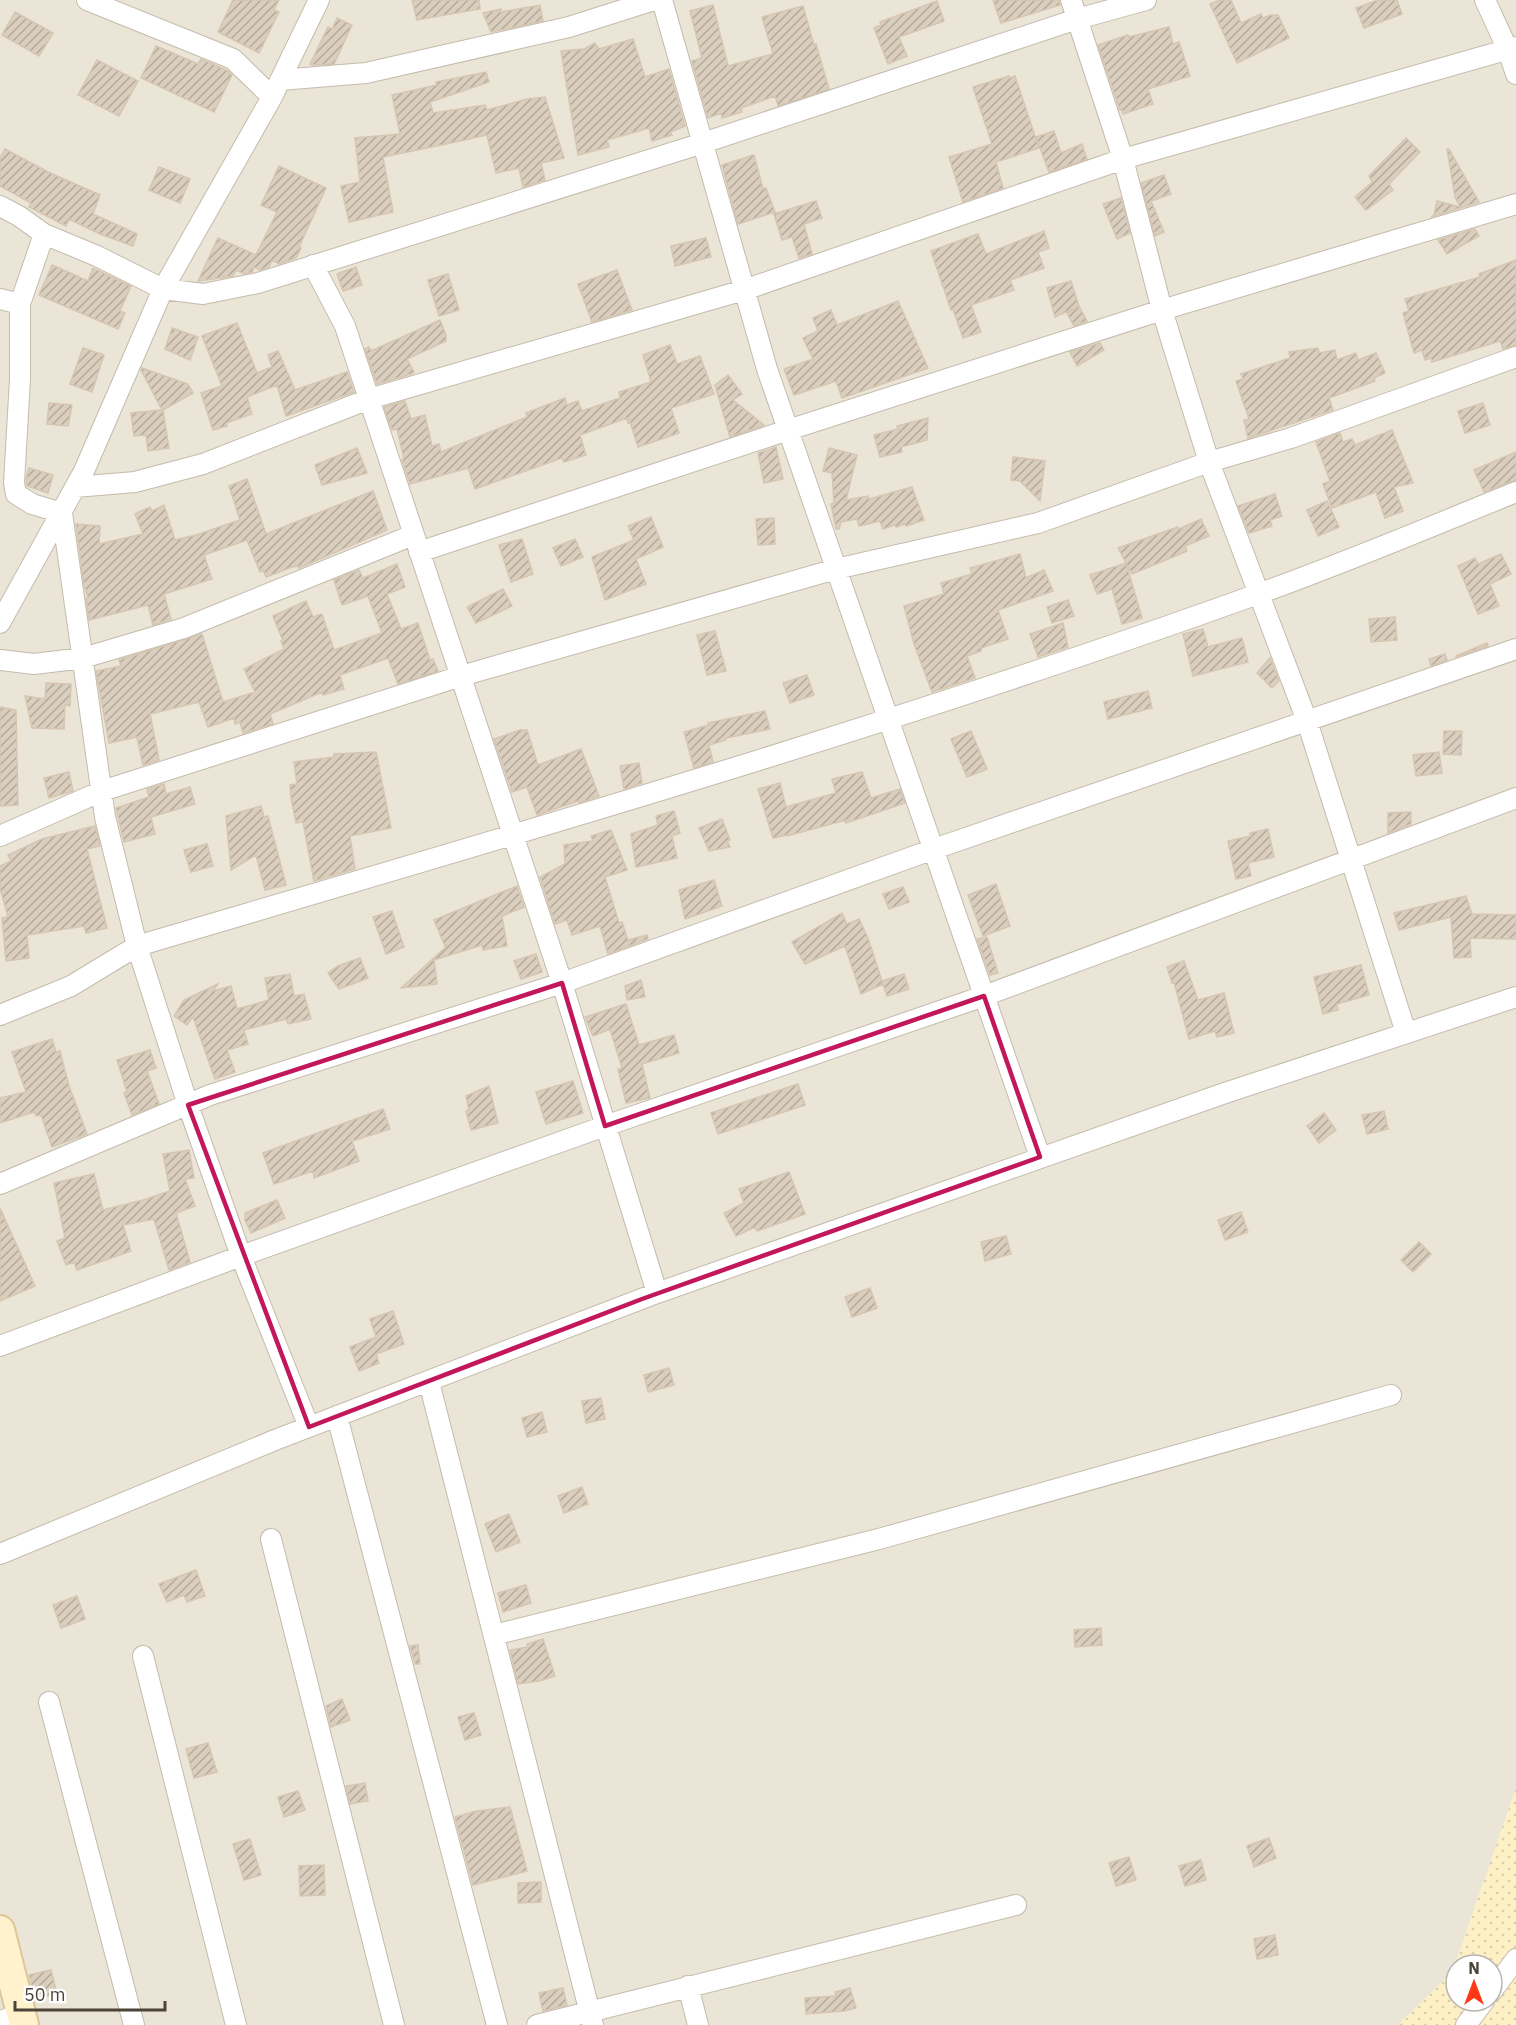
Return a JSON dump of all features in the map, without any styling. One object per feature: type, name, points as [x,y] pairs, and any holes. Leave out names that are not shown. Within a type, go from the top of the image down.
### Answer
[{"type":"street","points":[[87,0],[233,59],[276,88],[366,73],[568,27],[654,0]]},
{"type":"street","points":[[0,623],[75,487],[163,289],[276,88],[319,0]]},
{"type":"street","points":[[662,0],[767,369],[1040,1156]]},
{"type":"street","points":[[1071,0],[1123,159],[1162,310],[1209,462],[1307,721],[1406,1033]]},
{"type":"street","points":[[0,206],[44,234],[98,256],[163,289],[203,294],[258,283],[702,143],[1077,19],[1146,0]]},
{"type":"street","points":[[1485,0],[1512,48],[1516,74]]},
{"type":"street","points":[[75,487],[135,482],[203,464],[369,399],[744,290],[1123,159],[1512,48]]},
{"type":"street","points":[[0,660],[34,664],[83,658],[184,628],[416,543],[788,430],[1162,310],[1516,204]]},
{"type":"street","points":[[44,234],[20,304],[20,379],[13,469],[16,494],[32,504],[62,513]]},
{"type":"street","points":[[313,265],[345,326],[562,984],[657,1293]]},
{"type":"street","points":[[0,299],[20,304]]},
{"type":"street","points":[[0,836],[102,791],[461,676],[836,569],[1038,523],[1209,462],[1291,438],[1516,357]]},
{"type":"street","points":[[0,1014],[71,986],[137,946],[513,835],[889,720],[1258,594],[1516,492]]},
{"type":"street","points":[[62,513],[105,817],[137,946],[188,1105],[241,1256],[309,1427]]},
{"type":"street","points":[[0,1184],[210,1095],[562,984],[934,849],[1516,649]]},
{"type":"street","points":[[0,1346],[241,1256],[605,1126],[984,996],[1516,798]]},
{"type":"street","points":[[0,1554],[309,1427],[657,1293],[1040,1156],[1516,997]]},
{"type":"street","points":[[429,1382],[591,2018]]},
{"type":"street","points":[[494,1635],[879,1539],[1391,1395]]},
{"type":"street","points":[[337,1416],[497,2025]]},
{"type":"street","points":[[271,1539],[394,2025]]},
{"type":"street","points":[[143,1656],[236,2025]]},
{"type":"street","points":[[49,1702],[134,2025]]},
{"type":"street","points":[[537,2025],[591,2018],[688,1986],[1016,1905]]},
{"type":"street","points":[[0,1930],[15,2020]]},
{"type":"street","points":[[1504,1975],[1516,1959]]},
{"type":"street","points":[[688,1986],[698,2025]]},
{"type":"highlighted area","points":[[562,983],[605,1126],[984,996],[1040,1157],[642,1299],[309,1427],[188,1105]]},
{"type":"shaded area","points":[[0,0],[1516,0],[1516,1788],[1459,1953],[1444,1953],[1444,1980],[1398,2025],[0,2025]]},
{"type":"sand","points":[[1516,1788],[1516,2025],[1398,2025],[1444,1980],[1444,2013],[1504,2013],[1504,1953],[1459,1953]]},
{"type":"building","points":[[233,0],[279,0],[274,10],[279,12],[259,53],[218,32]]},
{"type":"building","points":[[412,0],[479,0],[480,9],[417,20]]},
{"type":"building","points":[[993,0],[1059,0],[1060,5],[1001,23]]},
{"type":"building","points":[[1220,0],[1231,0],[1241,23],[1261,14],[1263,18],[1278,15],[1289,38],[1237,63],[1210,4]]},
{"type":"building","points":[[1378,0],[1397,0],[1402,14],[1364,28],[1356,8]]},
{"type":"building","points":[[937,1],[944,21],[899,37],[907,56],[888,64],[874,28],[881,25],[880,22]]},
{"type":"building","points":[[540,5],[543,21],[491,32],[483,13],[501,9],[501,12]]},
{"type":"building","points":[[713,5],[728,66],[773,54],[762,17],[803,6],[829,89],[778,106],[775,96],[741,108],[742,112],[722,118],[721,113],[708,118],[692,61],[702,58],[690,11]]},
{"type":"building","points":[[15,12],[53,33],[39,56],[2,35]]},
{"type":"building","points":[[337,18],[352,25],[334,64],[310,64],[328,27],[332,29]]},
{"type":"building","points":[[1169,27],[1173,44],[1179,42],[1190,76],[1148,89],[1153,104],[1123,114],[1098,45],[1128,35],[1129,37]]},
{"type":"building","points":[[633,39],[645,77],[669,69],[685,126],[670,132],[672,135],[652,141],[649,128],[607,140],[609,147],[578,155],[561,51],[584,49],[595,43],[599,49]]},
{"type":"building","points":[[156,46],[198,64],[201,59],[232,75],[214,112],[141,78]]},
{"type":"building","points":[[97,60],[138,81],[119,116],[78,95]]},
{"type":"building","points":[[486,72],[489,82],[430,102],[433,113],[485,105],[487,110],[527,99],[545,97],[564,158],[541,163],[545,180],[523,187],[519,168],[496,173],[487,135],[383,157],[393,212],[349,222],[341,186],[360,182],[355,138],[400,134],[392,95],[437,85],[436,82]]},
{"type":"building","points":[[1009,76],[1010,78],[1015,76],[1039,148],[996,162],[1003,188],[963,202],[949,157],[992,144],[973,87]]},
{"type":"building","points":[[1054,131],[1061,153],[1082,144],[1087,159],[1049,172],[1036,137]]},
{"type":"building","points":[[1406,138],[1420,152],[1389,184],[1393,190],[1366,210],[1355,197],[1372,182],[1369,176]]},
{"type":"building","points":[[5,149],[48,172],[100,195],[93,214],[137,234],[133,246],[69,219],[66,226],[29,207],[31,203],[0,186],[0,158]]},
{"type":"building","points":[[1447,149],[1479,202],[1431,217],[1434,215],[1437,201],[1460,207],[1455,197]]},
{"type":"building","points":[[754,155],[763,189],[766,188],[775,212],[738,224],[722,165]]},
{"type":"building","points":[[279,166],[326,188],[296,258],[279,264],[272,260],[269,267],[260,270],[254,267],[252,272],[244,274],[236,270],[233,276],[198,281],[218,238],[256,255],[277,212],[261,205]]},
{"type":"building","points":[[159,167],[190,179],[180,203],[149,190]]},
{"type":"building","points":[[1164,175],[1171,194],[1151,201],[1164,232],[1155,236],[1141,183]]},
{"type":"building","points":[[1121,198],[1130,233],[1117,239],[1103,204]]},
{"type":"building","points":[[816,201],[822,218],[804,224],[812,254],[799,258],[792,237],[782,240],[774,214]]},
{"type":"building","points":[[1475,229],[1479,236],[1447,254],[1438,240]]},
{"type":"building","points":[[1044,231],[1049,248],[1038,252],[1044,268],[1010,280],[1014,290],[971,305],[981,332],[963,338],[931,251],[978,234],[986,254]]},
{"type":"building","points":[[706,238],[711,257],[675,266],[671,246]]},
{"type":"building","points":[[1516,260],[1516,345],[1503,349],[1500,341],[1432,362],[1431,358],[1425,360],[1422,350],[1414,353],[1403,313],[1409,311],[1405,299],[1480,277],[1479,274]]},
{"type":"building","points":[[52,265],[88,281],[93,268],[131,286],[120,311],[125,313],[118,329],[39,295]]},
{"type":"building","points":[[356,267],[362,285],[343,291],[337,274]]},
{"type":"building","points":[[617,270],[632,310],[592,322],[578,284]]},
{"type":"building","points":[[448,274],[459,310],[439,316],[428,280]]},
{"type":"building","points":[[1071,281],[1079,306],[1055,317],[1047,288]]},
{"type":"building","points":[[898,301],[928,368],[842,398],[836,381],[794,395],[784,369],[813,359],[803,338],[818,331],[813,318],[831,310],[837,325]]},
{"type":"building","points":[[1079,306],[1087,321],[1074,326],[1067,313]]},
{"type":"building","points":[[440,320],[446,341],[407,359],[414,372],[411,374],[377,384],[365,349],[369,347],[371,351]]},
{"type":"building","points":[[237,323],[257,373],[272,367],[268,355],[278,351],[295,390],[347,372],[354,392],[286,416],[277,385],[247,397],[252,414],[213,430],[201,393],[222,386],[202,336]]},
{"type":"building","points":[[172,328],[198,337],[190,360],[165,349]]},
{"type":"building","points":[[1100,343],[1104,350],[1077,366],[1070,352]]},
{"type":"building","points":[[670,345],[677,364],[700,356],[714,394],[671,408],[679,433],[638,447],[627,418],[580,435],[586,455],[564,462],[562,458],[475,489],[468,468],[410,484],[402,460],[404,459],[397,429],[392,430],[384,407],[405,401],[411,419],[425,415],[432,446],[439,444],[441,452],[527,417],[526,413],[565,398],[567,405],[578,401],[582,411],[620,398],[619,392],[651,382],[643,355]]},
{"type":"building","points":[[83,348],[104,355],[92,392],[70,384]]},
{"type":"building","points":[[1318,348],[1319,353],[1335,350],[1337,360],[1356,353],[1358,360],[1376,353],[1385,373],[1374,378],[1375,381],[1329,398],[1333,410],[1248,438],[1244,420],[1249,419],[1236,381],[1243,379],[1241,374],[1290,358],[1289,352]]},
{"type":"building","points":[[142,368],[188,384],[193,393],[163,410],[169,448],[148,451],[146,435],[134,436],[131,413],[162,410]]},
{"type":"building","points":[[728,375],[742,394],[733,400],[764,425],[730,437],[715,385]]},
{"type":"building","points":[[49,403],[72,405],[68,426],[47,424]]},
{"type":"building","points":[[1483,403],[1490,425],[1465,433],[1458,411]]},
{"type":"building","points":[[928,418],[927,440],[901,447],[902,452],[880,457],[874,435]]},
{"type":"building","points":[[1392,430],[1413,483],[1394,487],[1403,511],[1385,518],[1376,492],[1332,508],[1323,484],[1330,481],[1316,442],[1340,433],[1343,442],[1352,439],[1355,445]]},
{"type":"building","points":[[776,447],[783,479],[764,483],[758,453]]},
{"type":"building","points":[[357,448],[367,473],[322,485],[315,465]]},
{"type":"building","points":[[829,448],[857,455],[846,500],[868,496],[869,499],[912,487],[924,520],[906,526],[905,524],[896,527],[895,525],[883,529],[880,521],[859,526],[857,519],[841,522],[839,529],[836,529],[831,504],[834,503],[832,473],[823,471]]},
{"type":"building","points":[[1516,452],[1516,480],[1484,492],[1474,470]]},
{"type":"building","points":[[1013,457],[1045,461],[1040,501],[1020,481],[1011,480]]},
{"type":"building","points":[[29,468],[53,475],[48,493],[27,486]]},
{"type":"building","points":[[247,479],[266,534],[373,491],[387,530],[299,568],[298,566],[292,567],[266,577],[263,570],[260,572],[247,540],[204,555],[212,579],[164,594],[171,619],[153,625],[148,605],[89,620],[86,598],[88,598],[84,585],[76,524],[100,526],[99,544],[143,534],[135,514],[150,507],[152,511],[164,505],[175,540],[196,535],[240,520],[229,486]]},
{"type":"building","points":[[1275,494],[1282,516],[1270,520],[1272,526],[1249,533],[1238,506]]},
{"type":"building","points":[[1327,501],[1339,527],[1318,536],[1307,510]]},
{"type":"building","points":[[651,517],[663,547],[636,559],[646,584],[605,600],[592,557],[634,540],[628,526]]},
{"type":"building","points":[[774,518],[775,544],[758,545],[756,519]]},
{"type":"building","points":[[1201,519],[1209,536],[1185,546],[1187,551],[1132,574],[1118,548],[1178,527],[1179,529]]},
{"type":"building","points":[[522,539],[533,574],[511,582],[499,545]]},
{"type":"building","points":[[575,539],[583,557],[561,566],[553,548]]},
{"type":"building","points":[[1020,554],[1026,578],[1044,570],[1053,591],[998,610],[1008,639],[981,648],[981,651],[967,656],[975,678],[932,692],[914,644],[904,606],[944,594],[941,583],[972,574],[970,568]]},
{"type":"building","points":[[1501,554],[1511,574],[1490,584],[1499,606],[1478,614],[1458,566],[1475,558],[1478,564]]},
{"type":"building","points":[[1126,563],[1142,618],[1122,624],[1112,589],[1097,594],[1090,575]]},
{"type":"building","points":[[397,564],[405,587],[387,594],[401,629],[418,623],[430,660],[433,659],[438,671],[398,684],[388,658],[340,675],[344,689],[323,695],[322,692],[270,714],[273,724],[243,733],[240,722],[235,724],[234,718],[208,727],[199,702],[150,714],[159,760],[143,765],[137,737],[109,743],[96,671],[121,666],[119,660],[202,634],[223,702],[255,692],[244,669],[284,649],[273,616],[306,601],[313,617],[322,614],[334,650],[382,633],[368,596],[342,605],[334,580],[359,570],[363,578]]},
{"type":"building","points":[[503,589],[512,606],[476,623],[467,607]]},
{"type":"building","points":[[1068,600],[1074,616],[1052,623],[1047,607]]},
{"type":"building","points":[[1395,617],[1397,640],[1371,642],[1369,619]]},
{"type":"building","points":[[1063,623],[1068,647],[1038,657],[1030,634]]},
{"type":"building","points":[[1203,629],[1208,647],[1242,638],[1248,662],[1193,676],[1183,634]]},
{"type":"building","points":[[715,631],[726,671],[707,675],[697,635]]},
{"type":"building","points":[[1487,643],[1488,646],[1456,657],[1456,656]]},
{"type":"building","points":[[1445,654],[1447,660],[1431,666],[1429,659]]},
{"type":"building","points":[[1270,658],[1279,681],[1272,688],[1257,673]]},
{"type":"building","points":[[807,675],[814,695],[790,703],[783,683]]},
{"type":"building","points":[[46,683],[71,684],[70,706],[65,705],[64,729],[32,728],[25,696],[45,699]]},
{"type":"building","points":[[1148,691],[1152,708],[1108,719],[1104,702]]},
{"type":"building","points":[[0,707],[16,710],[18,805],[0,806]]},
{"type":"building","points":[[765,711],[770,729],[726,738],[726,740],[709,745],[713,762],[694,768],[684,732],[709,725],[708,723]]},
{"type":"building","points":[[520,730],[527,730],[538,765],[581,749],[599,796],[537,815],[527,787],[512,792],[494,739]]},
{"type":"building","points":[[971,731],[987,769],[967,777],[951,739]]},
{"type":"building","points":[[1444,731],[1462,731],[1461,755],[1443,754]]},
{"type":"building","points":[[376,752],[391,828],[350,836],[355,869],[314,881],[303,822],[296,823],[291,798],[290,785],[297,784],[294,762],[334,757],[334,754]]},
{"type":"building","points":[[1439,752],[1442,773],[1416,776],[1413,755]]},
{"type":"building","points":[[639,763],[642,783],[624,789],[620,766]]},
{"type":"building","points":[[69,772],[73,791],[49,798],[44,778]]},
{"type":"building","points":[[862,772],[871,798],[900,789],[905,803],[846,823],[846,820],[773,838],[758,789],[780,783],[786,807],[836,793],[832,779]]},
{"type":"building","points":[[164,784],[166,794],[190,787],[195,804],[151,817],[155,834],[124,842],[116,808],[149,797],[147,789]]},
{"type":"building","points":[[261,806],[264,817],[268,816],[286,885],[265,890],[256,855],[231,870],[226,816]]},
{"type":"building","points":[[674,811],[680,833],[672,836],[677,858],[636,867],[631,834],[658,825],[656,816]]},
{"type":"building","points":[[1411,812],[1411,824],[1388,833],[1388,813]]},
{"type":"building","points":[[722,819],[730,840],[727,841],[730,847],[709,851],[699,828]]},
{"type":"building","points":[[95,826],[100,846],[87,849],[107,928],[86,933],[84,926],[27,935],[29,958],[6,961],[2,918],[8,917],[0,888],[0,866],[11,861],[8,855],[42,839]]},
{"type":"building","points":[[1268,829],[1274,857],[1248,863],[1251,876],[1236,879],[1228,841],[1251,836],[1250,833]]},
{"type":"building","points":[[611,830],[627,870],[605,877],[619,923],[622,922],[628,940],[647,935],[648,939],[608,954],[600,926],[572,935],[567,920],[555,924],[540,877],[565,864],[564,845],[593,841],[591,836]]},
{"type":"building","points":[[207,844],[213,866],[191,872],[184,850]]},
{"type":"building","points":[[714,880],[722,906],[685,919],[679,890]]},
{"type":"building","points":[[996,884],[1010,926],[983,936],[968,895]]},
{"type":"building","points":[[517,886],[524,907],[502,916],[507,946],[483,950],[482,945],[434,960],[437,984],[401,988],[448,945],[445,946],[434,920]]},
{"type":"building","points":[[903,887],[909,902],[889,909],[883,894]]},
{"type":"building","points":[[1466,896],[1472,914],[1516,915],[1516,939],[1470,938],[1471,957],[1454,958],[1451,917],[1399,930],[1394,913]]},
{"type":"building","points":[[392,911],[404,947],[386,954],[373,917]]},
{"type":"building","points":[[842,913],[847,924],[859,919],[868,938],[883,984],[861,994],[845,946],[805,964],[792,942]]},
{"type":"building","points":[[987,937],[998,973],[990,975],[977,939]]},
{"type":"building","points":[[536,954],[542,972],[521,979],[514,961]]},
{"type":"building","points":[[360,958],[368,978],[339,989],[328,973],[338,966]]},
{"type":"building","points":[[1184,961],[1198,1000],[1224,993],[1234,1033],[1217,1037],[1215,1031],[1189,1039],[1174,982],[1172,983],[1167,967]]},
{"type":"building","points":[[1361,965],[1369,995],[1337,1004],[1338,1010],[1323,1014],[1314,977]]},
{"type":"building","points":[[290,974],[294,996],[304,994],[311,1019],[288,1024],[286,1019],[244,1030],[248,1044],[227,1050],[235,1072],[215,1079],[193,1017],[187,1025],[174,1016],[184,1000],[218,984],[213,991],[231,986],[237,1009],[269,1000],[265,978]]},
{"type":"building","points":[[904,974],[909,989],[887,996],[882,981]]},
{"type":"building","points":[[641,980],[645,997],[627,1000],[625,986]]},
{"type":"building","points":[[626,1004],[639,1045],[674,1035],[679,1053],[642,1064],[650,1098],[626,1103],[618,1069],[622,1068],[610,1029],[593,1036],[585,1017]]},
{"type":"building","points":[[52,1039],[56,1052],[60,1051],[69,1086],[87,1134],[52,1147],[41,1115],[36,1116],[34,1112],[0,1123],[0,1098],[26,1092],[12,1052]]},
{"type":"building","points":[[150,1050],[156,1068],[147,1071],[159,1104],[132,1115],[124,1093],[127,1092],[117,1060]]},
{"type":"building","points":[[573,1081],[583,1113],[546,1124],[536,1092]]},
{"type":"building","points":[[798,1084],[805,1105],[718,1134],[711,1113]]},
{"type":"building","points":[[489,1086],[498,1123],[471,1130],[466,1111],[469,1110],[466,1096]]},
{"type":"building","points":[[383,1109],[390,1129],[352,1141],[359,1161],[314,1178],[313,1171],[274,1184],[263,1153]]},
{"type":"building","points":[[1384,1111],[1388,1129],[1367,1134],[1362,1115]]},
{"type":"building","points":[[1324,1113],[1336,1130],[1319,1143],[1307,1126]]},
{"type":"building","points":[[189,1150],[194,1178],[185,1179],[195,1206],[176,1213],[190,1262],[169,1270],[154,1219],[123,1225],[131,1251],[77,1270],[74,1262],[66,1265],[57,1241],[65,1238],[54,1183],[94,1174],[103,1210],[170,1191],[163,1154]]},
{"type":"building","points":[[789,1172],[805,1214],[757,1231],[755,1227],[736,1236],[724,1213],[744,1203],[739,1189]]},
{"type":"building","points":[[277,1200],[285,1218],[251,1233],[245,1220],[245,1213]]},
{"type":"building","points":[[0,1208],[35,1286],[0,1301]]},
{"type":"building","points":[[1241,1212],[1248,1232],[1225,1240],[1218,1220]]},
{"type":"building","points":[[1006,1236],[1011,1254],[985,1261],[981,1242]]},
{"type":"building","points":[[1419,1242],[1431,1254],[1413,1272],[1401,1260]]},
{"type":"building","points":[[870,1288],[877,1308],[852,1317],[845,1297]]},
{"type":"building","points":[[393,1311],[404,1344],[376,1354],[379,1363],[359,1371],[350,1347],[376,1337],[370,1319]]},
{"type":"building","points":[[669,1368],[674,1385],[648,1392],[644,1375]]},
{"type":"building","points":[[601,1398],[605,1419],[586,1423],[582,1401]]},
{"type":"building","points":[[542,1412],[547,1432],[527,1437],[522,1418]]},
{"type":"building","points":[[582,1487],[588,1504],[564,1513],[558,1496]]},
{"type":"building","points":[[509,1514],[520,1542],[496,1552],[485,1524]]},
{"type":"building","points":[[196,1570],[205,1596],[187,1602],[184,1595],[167,1602],[159,1584]]},
{"type":"building","points":[[526,1585],[531,1603],[503,1612],[498,1593]]},
{"type":"building","points":[[77,1596],[85,1619],[61,1628],[53,1605]]},
{"type":"building","points":[[1101,1628],[1102,1645],[1075,1647],[1074,1630]]},
{"type":"building","points":[[543,1639],[555,1676],[518,1684],[510,1650],[528,1647],[527,1644]]},
{"type":"building","points":[[418,1645],[420,1664],[415,1664],[410,1646]]},
{"type":"building","points":[[342,1699],[350,1720],[331,1727],[326,1706]]},
{"type":"building","points":[[474,1713],[481,1735],[465,1740],[458,1717]]},
{"type":"building","points":[[208,1743],[217,1772],[194,1778],[186,1749]]},
{"type":"building","points":[[365,1783],[368,1801],[350,1804],[346,1786]]},
{"type":"building","points":[[298,1791],[305,1810],[284,1817],[278,1797]]},
{"type":"building","points":[[510,1807],[527,1871],[473,1885],[455,1817],[477,1811]]},
{"type":"building","points":[[1269,1838],[1276,1858],[1254,1867],[1247,1846]]},
{"type":"building","points":[[250,1839],[261,1875],[244,1880],[233,1844]]},
{"type":"building","points":[[1129,1857],[1136,1880],[1116,1886],[1109,1863]]},
{"type":"building","points":[[1201,1860],[1206,1880],[1185,1886],[1179,1866]]},
{"type":"building","points":[[324,1865],[325,1895],[300,1896],[299,1866]]},
{"type":"building","points":[[541,1882],[541,1902],[518,1903],[518,1883]]},
{"type":"building","points":[[1275,1935],[1278,1955],[1257,1959],[1254,1939]]},
{"type":"building","points":[[51,1970],[57,1994],[35,1999],[29,1975]]},
{"type":"building","points":[[563,1988],[567,2005],[543,2011],[539,1993]]},
{"type":"building","points":[[850,1988],[856,2008],[806,2014],[805,1998],[836,1996],[835,1992]]}]
